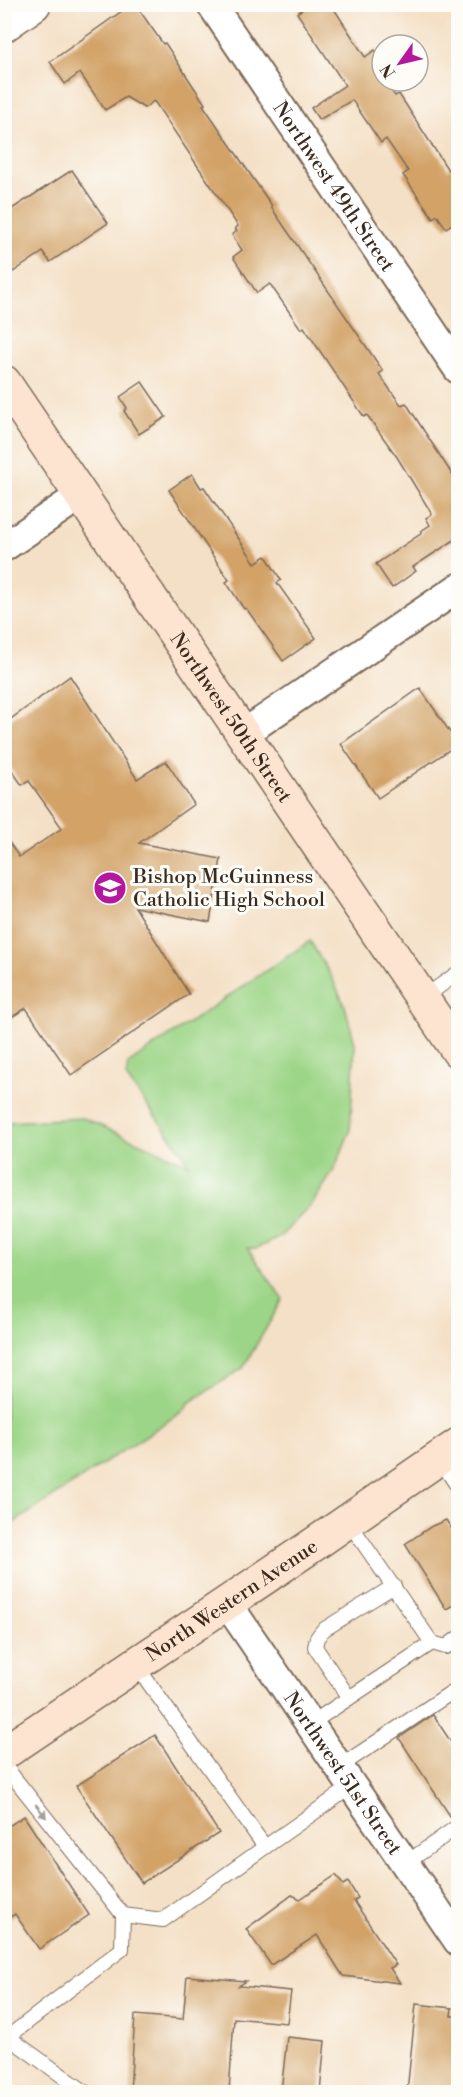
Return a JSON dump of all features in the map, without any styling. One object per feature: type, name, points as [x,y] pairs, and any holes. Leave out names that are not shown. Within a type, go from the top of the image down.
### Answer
[{"type":"main road","name":"Northwest 50th Street","points":[[4,382],[459,1051]]},
{"type":"main road","name":"North Western Avenue","points":[[4,1753],[449,1452]]},
{"type":"street","points":[[4,24],[34,4]]},
{"type":"street","name":"Northwest 49th Street","points":[[211,4],[459,369]]},
{"type":"street","points":[[4,547],[81,495]]},
{"type":"street","points":[[243,734],[459,588]]},
{"type":"street","name":"Northwest 51st Street","points":[[228,1603],[459,1941]]},
{"type":"lane","points":[[423,998],[459,973]]},
{"type":"lane","points":[[449,1452],[459,1487]]},
{"type":"lane","points":[[348,1521],[432,1643],[446,1647],[459,1638]]},
{"type":"lane","points":[[349,1698],[315,1647],[317,1638],[322,1630],[394,1586]]},
{"type":"lane","points":[[310,1724],[432,1643]]},
{"type":"lane","points":[[136,1665],[264,1847]]},
{"type":"lane","points":[[123,1915],[163,1920],[264,1847],[345,1776],[459,1688]]},
{"type":"lane","points":[[4,1765],[123,1915],[122,1949],[8,2037],[85,2092]]},
{"type":"lane","points":[[405,1864],[459,1826]]},
{"type":"green space","points":[[310,941],[330,974],[345,1006],[355,1044],[350,1131],[334,1170],[312,1204],[280,1237],[256,1249],[247,1248],[283,1299],[243,1368],[190,1402],[183,1411],[15,1522],[5,1519],[5,1122],[83,1118],[188,1164],[182,1152],[126,1077],[128,1064]]},
{"type":"building","points":[[135,4],[163,44],[165,43],[205,104],[203,105],[383,371],[379,374],[401,405],[406,403],[459,485],[459,537],[413,567],[416,571],[392,588],[376,564],[422,533],[421,531],[430,525],[426,518],[432,514],[397,457],[367,415],[364,417],[304,327],[301,329],[270,284],[257,293],[233,257],[242,250],[232,235],[237,231],[235,229],[238,226],[154,101],[144,108],[126,97],[105,110],[80,73],[65,84],[50,62]]},
{"type":"building","points":[[310,4],[331,4],[365,57],[370,54],[370,93],[393,93],[395,96],[399,94],[448,170],[459,164],[459,219],[446,228],[437,215],[433,218],[403,175],[408,171],[386,139],[381,143],[352,100],[319,120],[311,108],[345,85],[297,13]]},
{"type":"building","points":[[72,170],[108,223],[50,262],[43,252],[13,272],[4,259],[4,214]]},
{"type":"building","points":[[142,382],[166,417],[139,434],[124,411],[127,408],[120,397]]},
{"type":"building","points":[[192,474],[201,488],[204,487],[255,563],[266,556],[281,580],[277,583],[316,638],[283,661],[226,582],[229,580],[169,490]]},
{"type":"building","name":"Bishop McGuinness Catholic High School","points":[[70,676],[137,779],[166,761],[194,804],[139,843],[221,859],[210,922],[135,907],[189,994],[71,1075],[26,1008],[4,1022],[4,835],[19,857],[62,828],[29,781],[22,785],[4,759],[4,724]]},
{"type":"building","points":[[420,688],[458,744],[378,798],[341,744]]},
{"type":"building","points":[[446,1520],[459,1540],[459,1602],[446,1609],[405,1544],[432,1526]]},
{"type":"building","points":[[433,1715],[459,1754],[459,1817],[452,1819],[399,1738]]},
{"type":"building","points":[[155,1735],[219,1833],[142,1883],[76,1786]]},
{"type":"building","points":[[24,1816],[89,1915],[39,1949],[15,1914],[4,1921],[4,1829]]},
{"type":"building","points":[[336,1875],[343,1885],[348,1882],[358,1898],[354,1901],[396,1965],[390,1968],[400,1983],[343,1976],[317,1935],[271,1965],[246,1929],[292,1895],[300,1899]]},
{"type":"building","points":[[187,1976],[246,1981],[239,1986],[291,1991],[287,2023],[234,2018],[229,2092],[130,2092],[135,2015],[183,2019]]},
{"type":"building","points":[[416,2004],[452,2008],[451,2016],[459,2016],[459,2092],[407,2092]]},
{"type":"building","points":[[287,2037],[325,2041],[320,2092],[281,2092]]},
{"type":"place","name":"Bishop McGuinness Catholic High School","points":[[110,888]]}]
